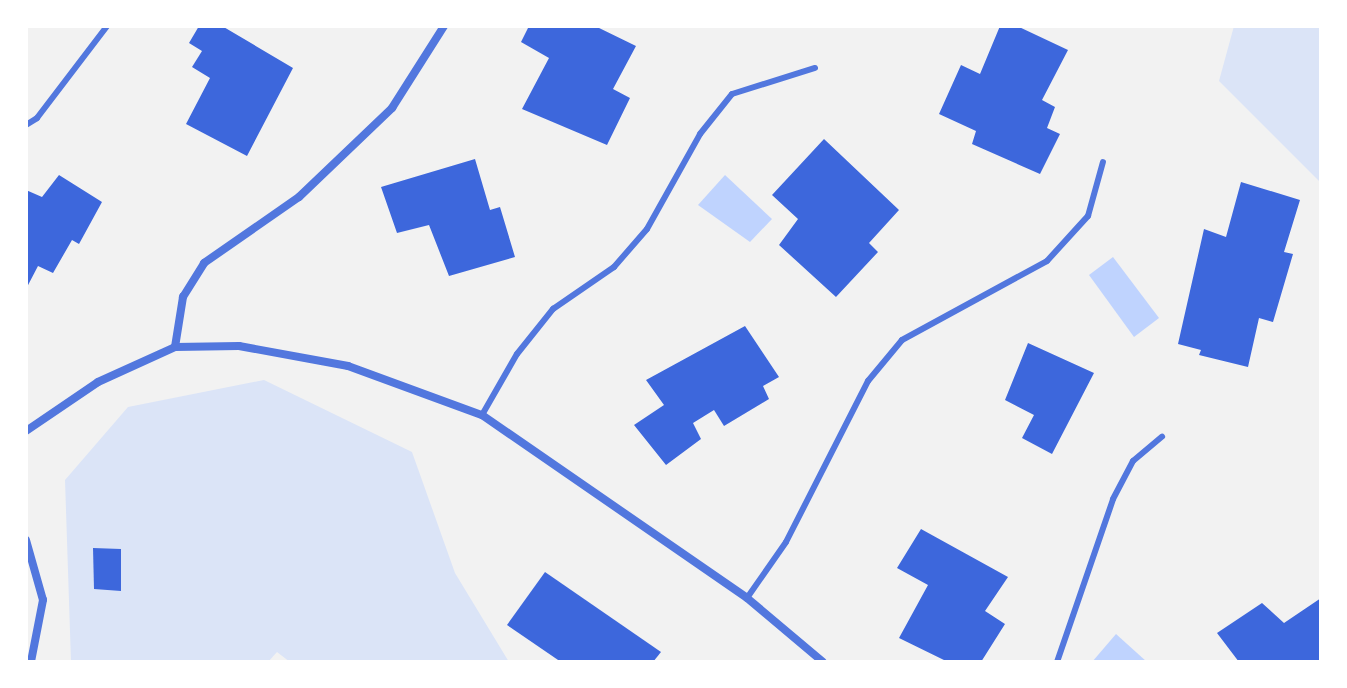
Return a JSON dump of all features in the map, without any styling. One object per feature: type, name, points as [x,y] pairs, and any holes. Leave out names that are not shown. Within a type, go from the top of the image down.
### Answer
[{"type":"street","points":[[175,347],[183,297],[204,263],[299,197],[392,108],[444,26]]},
{"type":"street","points":[[26,431],[98,382],[175,347],[239,346],[348,366],[482,415],[747,598],[823,662]]},
{"type":"street","points":[[26,540],[43,600],[31,662]]},
{"type":"lane","points":[[26,125],[37,118],[107,26]]},
{"type":"lane","points":[[482,415],[517,354],[553,309],[614,267],[647,229],[700,134],[732,94],[815,68]]},
{"type":"lane","points":[[747,598],[786,542],[868,381],[902,340],[1047,261],[1088,216],[1103,162]]},
{"type":"lane","points":[[1057,662],[1113,499],[1133,461],[1162,437]]},
{"type":"shaded area","points":[[1234,26],[1321,26],[1321,183],[1219,81]]},
{"type":"shaded area","points":[[264,380],[412,452],[455,573],[509,662],[290,662],[277,652],[268,662],[71,662],[65,480],[128,407]]},
{"type":"water","points":[[725,175],[772,219],[750,242],[698,205]]},
{"type":"water","points":[[1113,257],[1159,318],[1134,337],[1089,275]]},
{"type":"water","points":[[1116,634],[1147,662],[1092,662]]},
{"type":"building","points":[[199,26],[222,26],[293,68],[247,156],[186,124],[210,78],[192,67],[202,51],[189,43]]},
{"type":"building","points":[[529,26],[595,26],[636,46],[613,89],[630,98],[607,145],[522,109],[549,58],[521,42]]},
{"type":"building","points":[[1000,26],[1017,26],[1068,50],[1042,100],[1055,107],[1047,128],[1060,134],[1040,174],[972,144],[976,131],[939,114],[961,65],[980,74]]},
{"type":"building","points":[[824,139],[899,210],[869,243],[878,252],[836,297],[779,245],[798,219],[772,195]]},
{"type":"building","points":[[475,159],[490,210],[500,207],[515,257],[449,276],[429,225],[397,233],[381,187]]},
{"type":"building","points":[[59,175],[102,202],[79,244],[72,240],[53,273],[38,266],[26,289],[26,190],[42,197]]},
{"type":"building","points":[[1241,182],[1300,200],[1284,252],[1293,254],[1273,322],[1259,318],[1248,367],[1199,355],[1201,350],[1178,344],[1204,229],[1226,237]]},
{"type":"building","points":[[745,326],[779,377],[763,386],[769,399],[724,426],[714,410],[693,423],[701,439],[666,465],[634,425],[664,405],[646,380]]},
{"type":"building","points":[[1028,343],[1094,373],[1052,454],[1022,438],[1034,415],[1005,400]]},
{"type":"building","points":[[921,529],[1008,577],[985,611],[1005,624],[981,662],[948,662],[899,638],[928,585],[897,568]]},
{"type":"building","points":[[93,548],[121,549],[121,591],[94,589]]},
{"type":"building","points":[[545,572],[661,652],[653,662],[561,662],[507,625]]},
{"type":"building","points":[[1321,598],[1321,662],[1239,662],[1217,633],[1262,603],[1284,623]]}]
